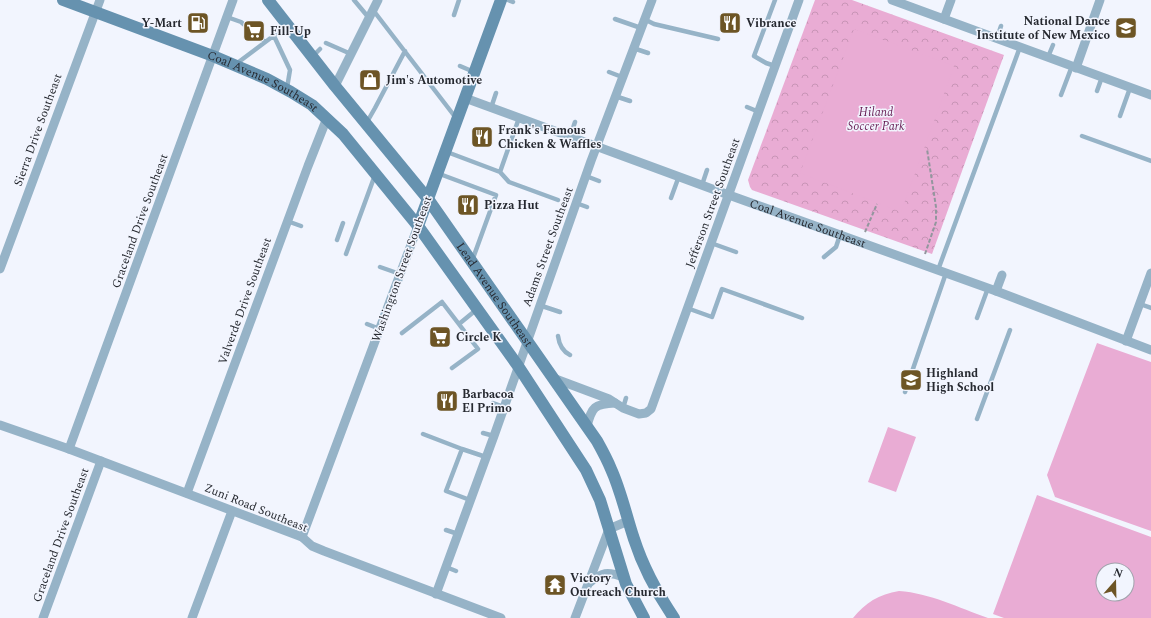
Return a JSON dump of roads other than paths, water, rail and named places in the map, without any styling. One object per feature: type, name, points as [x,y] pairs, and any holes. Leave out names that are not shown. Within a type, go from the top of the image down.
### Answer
[{"type":"main road","name":"Coal Avenue Southeast","points":[[62,0],[235,65],[267,79],[312,105],[344,134],[418,226]]},
{"type":"main road","name":"Lead Avenue Southeast","points":[[268,0],[288,25],[316,53],[335,86],[428,200],[597,441],[611,468],[634,540],[646,569],[660,598],[674,618]]},
{"type":"main road","name":"Washington Street Southeast","points":[[418,226],[501,0]]},
{"type":"main road","name":"Lead Avenue Southeast","points":[[418,226],[518,366],[586,470],[600,500],[626,584],[644,618]]},
{"type":"street","name":"Sierra Drive Southeast","points":[[0,269],[100,0]]},
{"type":"street","name":"Graceland Drive Southeast","points":[[69,449],[233,0]]},
{"type":"street","points":[[335,86],[378,0]]},
{"type":"street","name":"Adams Street Southeast","points":[[436,594],[494,436],[576,203],[652,0]]},
{"type":"street","name":"Jefferson Street Southeast","points":[[623,408],[639,414],[646,413],[651,409],[800,0]]},
{"type":"street","points":[[892,0],[1151,95]]},
{"type":"street","points":[[944,19],[951,0]]},
{"type":"street","points":[[1074,67],[1098,1]]},
{"type":"street","name":"Coal Avenue Southeast","points":[[465,98],[992,290],[1151,350]]},
{"type":"street","name":"Valverde Drive Southeast","points":[[187,493],[327,118]]},
{"type":"street","name":"Washington Street Southeast","points":[[302,537],[418,226]]},
{"type":"street","points":[[1126,341],[1151,273]]},
{"type":"street","points":[[992,290],[1002,274]]},
{"type":"street","points":[[553,378],[609,399],[623,408]]},
{"type":"street","points":[[587,426],[590,414],[594,407],[615,403]]},
{"type":"street","name":"Zuni Road Southeast","points":[[0,425],[69,449],[302,537],[312,546],[324,551],[501,618]]},
{"type":"street","name":"Graceland Drive Southeast","points":[[43,618],[101,461]]},
{"type":"street","points":[[192,618],[232,511]]},
{"type":"street","points":[[575,618],[609,529],[628,521]]},
{"type":"street","points":[[588,584],[598,575],[607,572],[624,577]]},
{"type":"lane","points":[[354,0],[371,14],[404,51],[457,120]]},
{"type":"lane","points":[[454,15],[459,0]]},
{"type":"lane","points":[[775,0],[754,56],[775,66]]},
{"type":"lane","points":[[226,17],[241,22],[265,42]]},
{"type":"lane","points":[[615,19],[643,24],[654,24],[718,39]]},
{"type":"lane","points":[[235,65],[288,25]]},
{"type":"lane","points":[[996,38],[1001,26]]},
{"type":"lane","points":[[274,36],[290,70],[286,89]]},
{"type":"lane","points":[[326,43],[351,54]]},
{"type":"lane","points":[[1048,58],[1053,45]]},
{"type":"lane","points":[[905,392],[942,272],[1020,47]]},
{"type":"lane","points":[[633,48],[648,53]]},
{"type":"lane","points":[[366,123],[404,51]]},
{"type":"lane","points":[[460,66],[474,72]]},
{"type":"lane","points":[[1061,95],[1074,67]]},
{"type":"lane","points":[[609,72],[622,77]]},
{"type":"lane","points":[[1097,91],[1102,78]]},
{"type":"lane","points":[[1120,116],[1130,88]]},
{"type":"lane","points":[[491,108],[496,93]]},
{"type":"lane","points":[[615,96],[630,101]]},
{"type":"lane","points":[[747,108],[759,112]]},
{"type":"lane","points":[[500,172],[519,118]]},
{"type":"lane","points":[[570,137],[575,122]]},
{"type":"lane","points":[[1082,136],[1151,161]]},
{"type":"lane","points":[[445,151],[500,172],[509,182],[558,200]]},
{"type":"lane","points":[[702,185],[707,170]]},
{"type":"lane","points":[[437,173],[496,195],[472,262]]},
{"type":"lane","points":[[346,254],[375,174]]},
{"type":"lane","points":[[586,176],[599,180]]},
{"type":"lane","points":[[671,198],[679,176]]},
{"type":"lane","points":[[576,203],[587,207]]},
{"type":"lane","points":[[287,222],[300,226]]},
{"type":"lane","points":[[337,240],[343,223]]},
{"type":"lane","points":[[824,257],[836,247],[840,235]]},
{"type":"lane","points":[[711,243],[736,252]]},
{"type":"lane","points":[[380,267],[400,274]]},
{"type":"lane","points":[[687,308],[712,317],[722,289],[802,318]]},
{"type":"lane","points":[[977,318],[992,290]]},
{"type":"lane","points":[[402,333],[442,302],[478,348],[452,368]]},
{"type":"lane","points":[[1140,304],[1151,308]]},
{"type":"lane","points":[[539,305],[560,312]]},
{"type":"lane","points":[[459,324],[477,309]]},
{"type":"lane","points":[[367,324],[380,329]]},
{"type":"lane","points":[[978,419],[1010,330]]},
{"type":"lane","points":[[558,336],[563,350],[570,355]]},
{"type":"lane","points":[[623,408],[626,398]]},
{"type":"lane","points":[[493,403],[504,407]]},
{"type":"lane","points":[[484,433],[494,436]]},
{"type":"lane","points":[[423,434],[486,457]]},
{"type":"lane","points":[[462,449],[446,491],[470,500]]},
{"type":"lane","points":[[446,530],[458,534]]},
{"type":"lane","points":[[446,567],[456,571]]},
{"type":"place","name":"Y-Mart","points":[[198,23]]},
{"type":"place","name":"Vibrance","points":[[730,23]]},
{"type":"place","name":"National Dance Institute of New Mexico","points":[[1126,28]]},
{"type":"place","name":"Fill-Up","points":[[254,31]]},
{"type":"place","name":"Jim's Automotive","points":[[370,80]]},
{"type":"place","name":"Frank's Famous Chicken & Waffles","points":[[482,137]]},
{"type":"place","name":"Pizza Hut","points":[[468,205]]},
{"type":"place","name":"Circle K","points":[[440,337]]},
{"type":"place","name":"Highland High School","points":[[911,380]]},
{"type":"place","name":"Barbacoa El Primo","points":[[447,401]]},
{"type":"place","name":"Victory Outreach Church","points":[[555,585]]},
{"type":"park label","name":"Hiland Soccer Park","points":[[876,119]]}]
